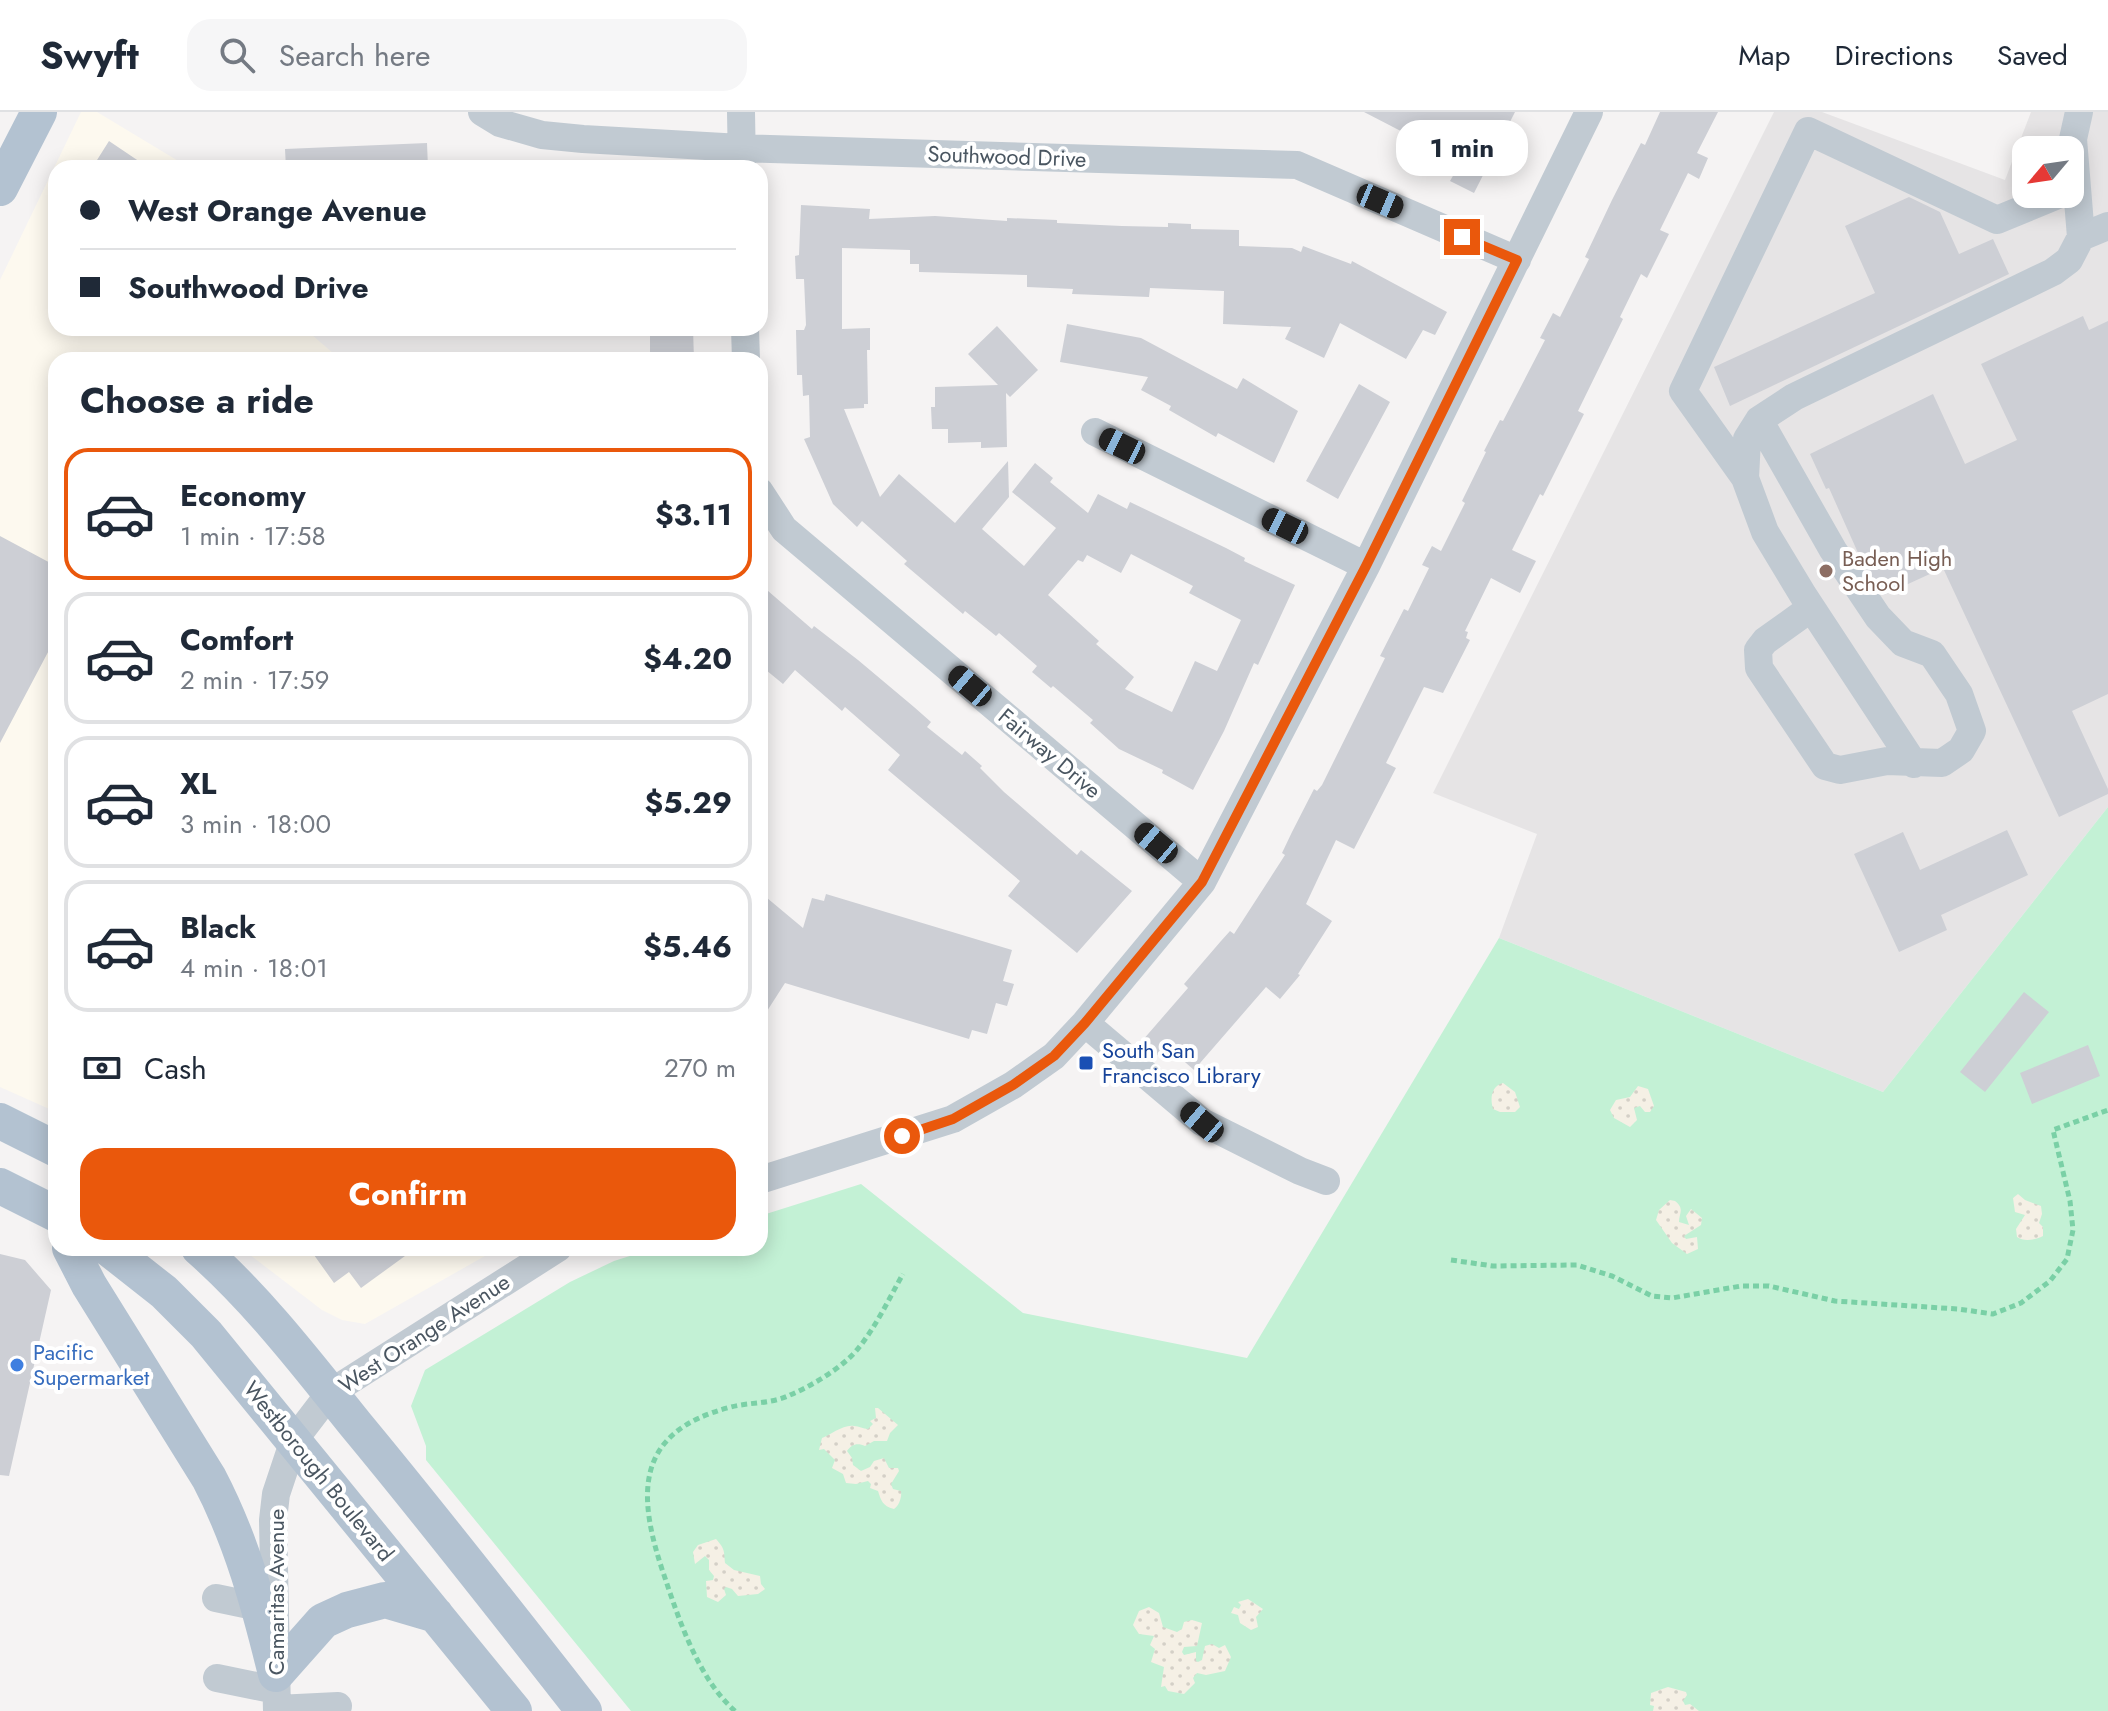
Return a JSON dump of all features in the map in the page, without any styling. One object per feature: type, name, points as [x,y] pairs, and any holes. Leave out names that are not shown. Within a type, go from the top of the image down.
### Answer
[{"type":"main road","points":[[0,188],[39,112]]},
{"type":"main road","points":[[0,1121],[48,1145]]},
{"type":"main road","points":[[0,1186],[48,1213]]},
{"type":"main road","points":[[74,1256],[209,1478],[241,1546],[259,1607],[276,1696]]},
{"type":"main road","name":"Westborough Boulevard","points":[[118,1256],[164,1292],[206,1334],[514,1711]]},
{"type":"main road","points":[[207,1256],[246,1294],[330,1393],[584,1711]]},
{"type":"main road","points":[[276,1696],[323,1621],[347,1610],[385,1600],[436,1615]]},
{"type":"street","name":"Southwood Drive","points":[[482,112],[500,123],[542,135],[741,158],[1297,165],[1517,260]]},
{"type":"street","points":[[741,112],[741,158]]},
{"type":"street","points":[[768,1177],[953,1119],[1013,1085],[1054,1056],[1085,1023],[1202,882],[1366,566],[1589,112]]},
{"type":"street","points":[[2074,136],[2079,112]]},
{"type":"street","points":[[1914,764],[1765,532],[1745,478],[1683,391],[1808,131],[1997,220],[2026,208]]},
{"type":"street","points":[[2073,208],[2081,237]]},
{"type":"street","points":[[1745,478],[1747,439],[1759,420],[1794,397],[2053,272],[2069,260],[2081,237],[2108,226]]},
{"type":"street","points":[[1759,420],[1833,550],[1878,617],[1903,643],[1932,654],[1959,694],[1972,731],[1961,750],[1942,763],[1887,761],[1840,770],[1825,766],[1759,668],[1758,650],[1765,641],[1811,608]]},
{"type":"street","points":[[1095,432],[1366,566]]},
{"type":"street","name":"Fairway Drive","points":[[768,504],[784,529],[1202,882]]},
{"type":"street","points":[[1085,1023],[1202,1122],[1326,1181]]},
{"type":"street","name":"West Orange Avenue","points":[[330,1393],[545,1256]]},
{"type":"street","name":"Camaritas Avenue","points":[[276,1696],[273,1520],[276,1494],[294,1440],[330,1393]]},
{"type":"street","points":[[216,1598],[259,1607]]},
{"type":"street","points":[[217,1678],[276,1696],[338,1706]]},
{"type":"path","points":[[1451,1260],[1493,1266],[1577,1265],[1612,1276],[1652,1296],[1672,1298],[1741,1286],[1769,1286],[1835,1301],[1915,1305],[1993,1314],[2021,1303],[2050,1281],[2067,1259],[2073,1230],[2070,1201],[2053,1130],[2108,1110]]},
{"type":"path","points":[[735,1711],[708,1679],[667,1586],[651,1531],[646,1495],[652,1466],[667,1439],[693,1418],[733,1406],[787,1397],[848,1359],[874,1325],[903,1274]]},
{"type":"shaded area","points":[[81,112],[97,112],[177,160],[58,160]]},
{"type":"shaded area","name":"Baden High School","points":[[1774,112],[1822,112],[2005,180],[2012,162],[2012,208],[2084,208],[2084,136],[2022,136],[2031,112],[2108,112],[2108,807],[1883,1092],[1499,938],[1537,834],[1433,793]]},
{"type":"shaded area","points":[[48,180],[48,336],[313,336],[332,352],[48,352],[48,1108],[0,1087],[0,280]]},
{"type":"shaded area","points":[[251,1256],[485,1256],[365,1324],[342,1320],[322,1310]]},
{"type":"green space","points":[[2108,807],[2108,1711],[631,1711],[426,1460],[426,1446],[411,1406],[425,1370],[570,1282],[630,1256],[768,1256],[768,1213],[861,1184],[1023,1313],[1247,1358],[1499,938],[1883,1092]]},
{"type":"sand","points":[[1503,1083],[1515,1092],[1520,1107],[1515,1112],[1493,1109],[1492,1093]]},
{"type":"sand","points":[[1638,1086],[1648,1089],[1654,1106],[1650,1112],[1645,1112],[1640,1106],[1634,1108],[1637,1120],[1630,1127],[1614,1118],[1610,1110],[1616,1100],[1630,1097]]},
{"type":"sand","points":[[2018,1194],[2041,1206],[2039,1223],[2043,1227],[2043,1236],[2030,1240],[2017,1237],[2016,1229],[2025,1215],[2015,1212],[2013,1198]]},
{"type":"sand","points":[[1670,1200],[1680,1206],[1679,1222],[1689,1225],[1686,1216],[1691,1209],[1702,1218],[1701,1225],[1684,1236],[1686,1239],[1697,1237],[1698,1249],[1687,1254],[1672,1243],[1656,1220],[1659,1210]]},
{"type":"sand","points":[[875,1408],[898,1425],[887,1441],[854,1445],[847,1451],[853,1465],[861,1471],[884,1458],[889,1468],[898,1468],[891,1484],[893,1489],[901,1491],[901,1496],[894,1509],[884,1504],[878,1491],[870,1488],[868,1481],[846,1483],[843,1474],[832,1468],[835,1460],[824,1449],[819,1450],[822,1438],[842,1428],[856,1426],[868,1429],[873,1424],[870,1421],[876,1418]]},
{"type":"sand","points":[[716,1539],[724,1550],[725,1563],[734,1570],[760,1576],[765,1589],[758,1594],[738,1596],[726,1587],[726,1595],[718,1602],[707,1597],[706,1581],[713,1580],[714,1576],[709,1570],[709,1560],[705,1556],[695,1564],[693,1552],[698,1545]]},
{"type":"sand","points":[[1248,1599],[1263,1609],[1256,1617],[1258,1627],[1251,1630],[1240,1623],[1238,1615],[1231,1613],[1234,1607],[1239,1609],[1241,1605],[1238,1602]]},
{"type":"sand","points":[[1149,1607],[1159,1613],[1163,1627],[1177,1632],[1184,1622],[1192,1620],[1202,1623],[1197,1646],[1184,1647],[1182,1652],[1184,1655],[1196,1652],[1198,1662],[1202,1660],[1205,1646],[1212,1644],[1219,1648],[1225,1645],[1231,1657],[1225,1671],[1206,1675],[1197,1673],[1193,1678],[1195,1683],[1184,1694],[1161,1687],[1164,1667],[1151,1662],[1155,1649],[1150,1645],[1154,1636],[1139,1634],[1133,1625],[1139,1611]]},
{"type":"sand","points":[[1668,1687],[1686,1692],[1685,1705],[1690,1704],[1699,1711],[1653,1711],[1651,1693]]},
{"type":"building","points":[[1364,112],[1515,112],[1474,193],[1450,181],[1454,174],[1416,155],[1422,142]]},
{"type":"building","points":[[1660,112],[1718,112],[1697,153],[1708,158],[1699,179],[1688,173],[1660,230],[1669,234],[1647,278],[1641,274],[1620,317],[1623,319],[1578,411],[1584,414],[1512,550],[1536,561],[1520,593],[1491,578],[1465,631],[1468,632],[1466,638],[1470,640],[1443,693],[1424,687],[1386,763],[1396,768],[1354,849],[1336,840],[1306,904],[1332,921],[1300,975],[1280,999],[1266,987],[1194,1070],[1169,1048],[1161,1058],[1142,1041],[1188,988],[1184,984],[1230,931],[1234,934],[1285,855],[1282,853],[1292,832],[1314,789],[1317,791],[1322,785],[1385,658],[1380,656],[1404,609],[1408,611],[1429,568],[1422,565],[1432,546],[1441,551],[1465,503],[1462,501],[1484,451],[1545,340],[1540,338],[1553,313],[1560,317],[1589,259],[1585,257],[1612,200],[1641,143],[1645,145]]},
{"type":"building","points":[[109,141],[137,160],[97,160]]},
{"type":"building","points":[[427,143],[428,160],[286,160],[285,149]]},
{"type":"building","points":[[1909,197],[1940,212],[1959,254],[1993,239],[2009,274],[1730,406],[1714,367],[1875,293],[1845,226]]},
{"type":"building","points":[[801,205],[870,209],[869,219],[935,216],[1007,221],[1007,218],[1057,220],[1057,223],[1122,226],[1191,224],[1191,229],[1239,230],[1239,246],[1292,248],[1301,252],[1303,246],[1351,264],[1352,261],[1447,312],[1435,335],[1423,330],[1406,359],[1340,323],[1324,358],[1285,339],[1291,327],[1223,324],[1224,291],[1150,288],[1149,297],[1072,294],[1073,289],[1027,287],[1027,275],[919,272],[919,264],[910,264],[910,250],[842,248],[842,329],[870,328],[870,350],[867,350],[868,404],[864,404],[864,408],[844,409],[880,497],[899,474],[955,523],[1008,461],[1009,497],[982,529],[1024,566],[1056,528],[1012,492],[1035,463],[1053,478],[1050,482],[1088,513],[1098,494],[1127,509],[1130,502],[1295,585],[1258,665],[1254,663],[1193,790],[1162,773],[1163,770],[1119,749],[1090,723],[1093,720],[1032,672],[1037,666],[999,633],[996,636],[965,611],[963,614],[904,564],[907,561],[862,521],[857,527],[833,504],[804,439],[810,437],[809,395],[803,396],[802,375],[797,375],[796,330],[804,330],[806,325],[804,279],[796,279],[795,256],[799,255]],"holes":[[[1131,554],[1193,586],[1189,593],[1241,620],[1217,671],[1195,661],[1172,712],[1125,689],[1134,677],[1048,595],[1078,560],[1083,562],[1087,555],[1121,573]]]},
{"type":"building","points":[[2083,316],[2089,330],[2108,321],[2108,694],[2072,711],[2108,794],[2059,817],[1943,568],[1884,595],[1863,564],[1810,454],[1933,394],[1965,464],[2017,440],[1981,364]]},
{"type":"building","points":[[1067,324],[1141,338],[1237,389],[1243,378],[1298,411],[1274,463],[1218,433],[1216,437],[1169,410],[1171,406],[1141,390],[1148,377],[1060,362]]},
{"type":"building","points":[[997,326],[1038,370],[1010,397],[1006,393],[1007,447],[981,448],[981,442],[948,443],[948,429],[932,429],[931,407],[935,407],[935,387],[998,385],[968,354]]},
{"type":"building","points":[[650,336],[693,336],[694,352],[650,352]]},
{"type":"building","points":[[1359,384],[1390,402],[1338,499],[1306,481]]},
{"type":"building","points":[[0,536],[48,562],[48,652],[0,743]]},
{"type":"building","points":[[768,591],[812,629],[814,626],[914,707],[931,722],[927,727],[962,755],[965,751],[1004,792],[1077,855],[1081,850],[1132,891],[1077,953],[1008,896],[1020,881],[888,770],[900,755],[845,707],[842,711],[795,670],[783,684],[768,672]]},
{"type":"building","points":[[2007,830],[2028,875],[1941,915],[1947,930],[1899,952],[1854,854],[1903,832],[1920,870]]},
{"type":"building","points":[[826,894],[1012,950],[1003,981],[1014,984],[1007,1006],[996,1003],[987,1034],[972,1030],[969,1039],[785,983],[768,1010],[768,899],[803,928],[812,898],[824,901]]},
{"type":"building","points":[[2024,992],[2049,1012],[1985,1092],[1960,1072]]},
{"type":"building","points":[[2088,1045],[2100,1076],[2032,1104],[2020,1073]]},
{"type":"building","name":"Pacific Supermarket","points":[[0,1254],[25,1260],[51,1290],[9,1476],[0,1475]]},
{"type":"building","points":[[315,1256],[405,1256],[361,1288],[349,1272],[334,1283]]},
{"type":"place","name":"Baden High School","points":[[1826,571]]},
{"type":"place","name":"South San Francisco Library","points":[[1086,1063]]},
{"type":"place","name":"Pacific Supermarket","points":[[17,1365]]},
{"type":"route","points":[[902,1136],[953,1119],[1013,1085],[1054,1056],[1202,882],[1366,566],[1517,260],[1462,237]]}]
